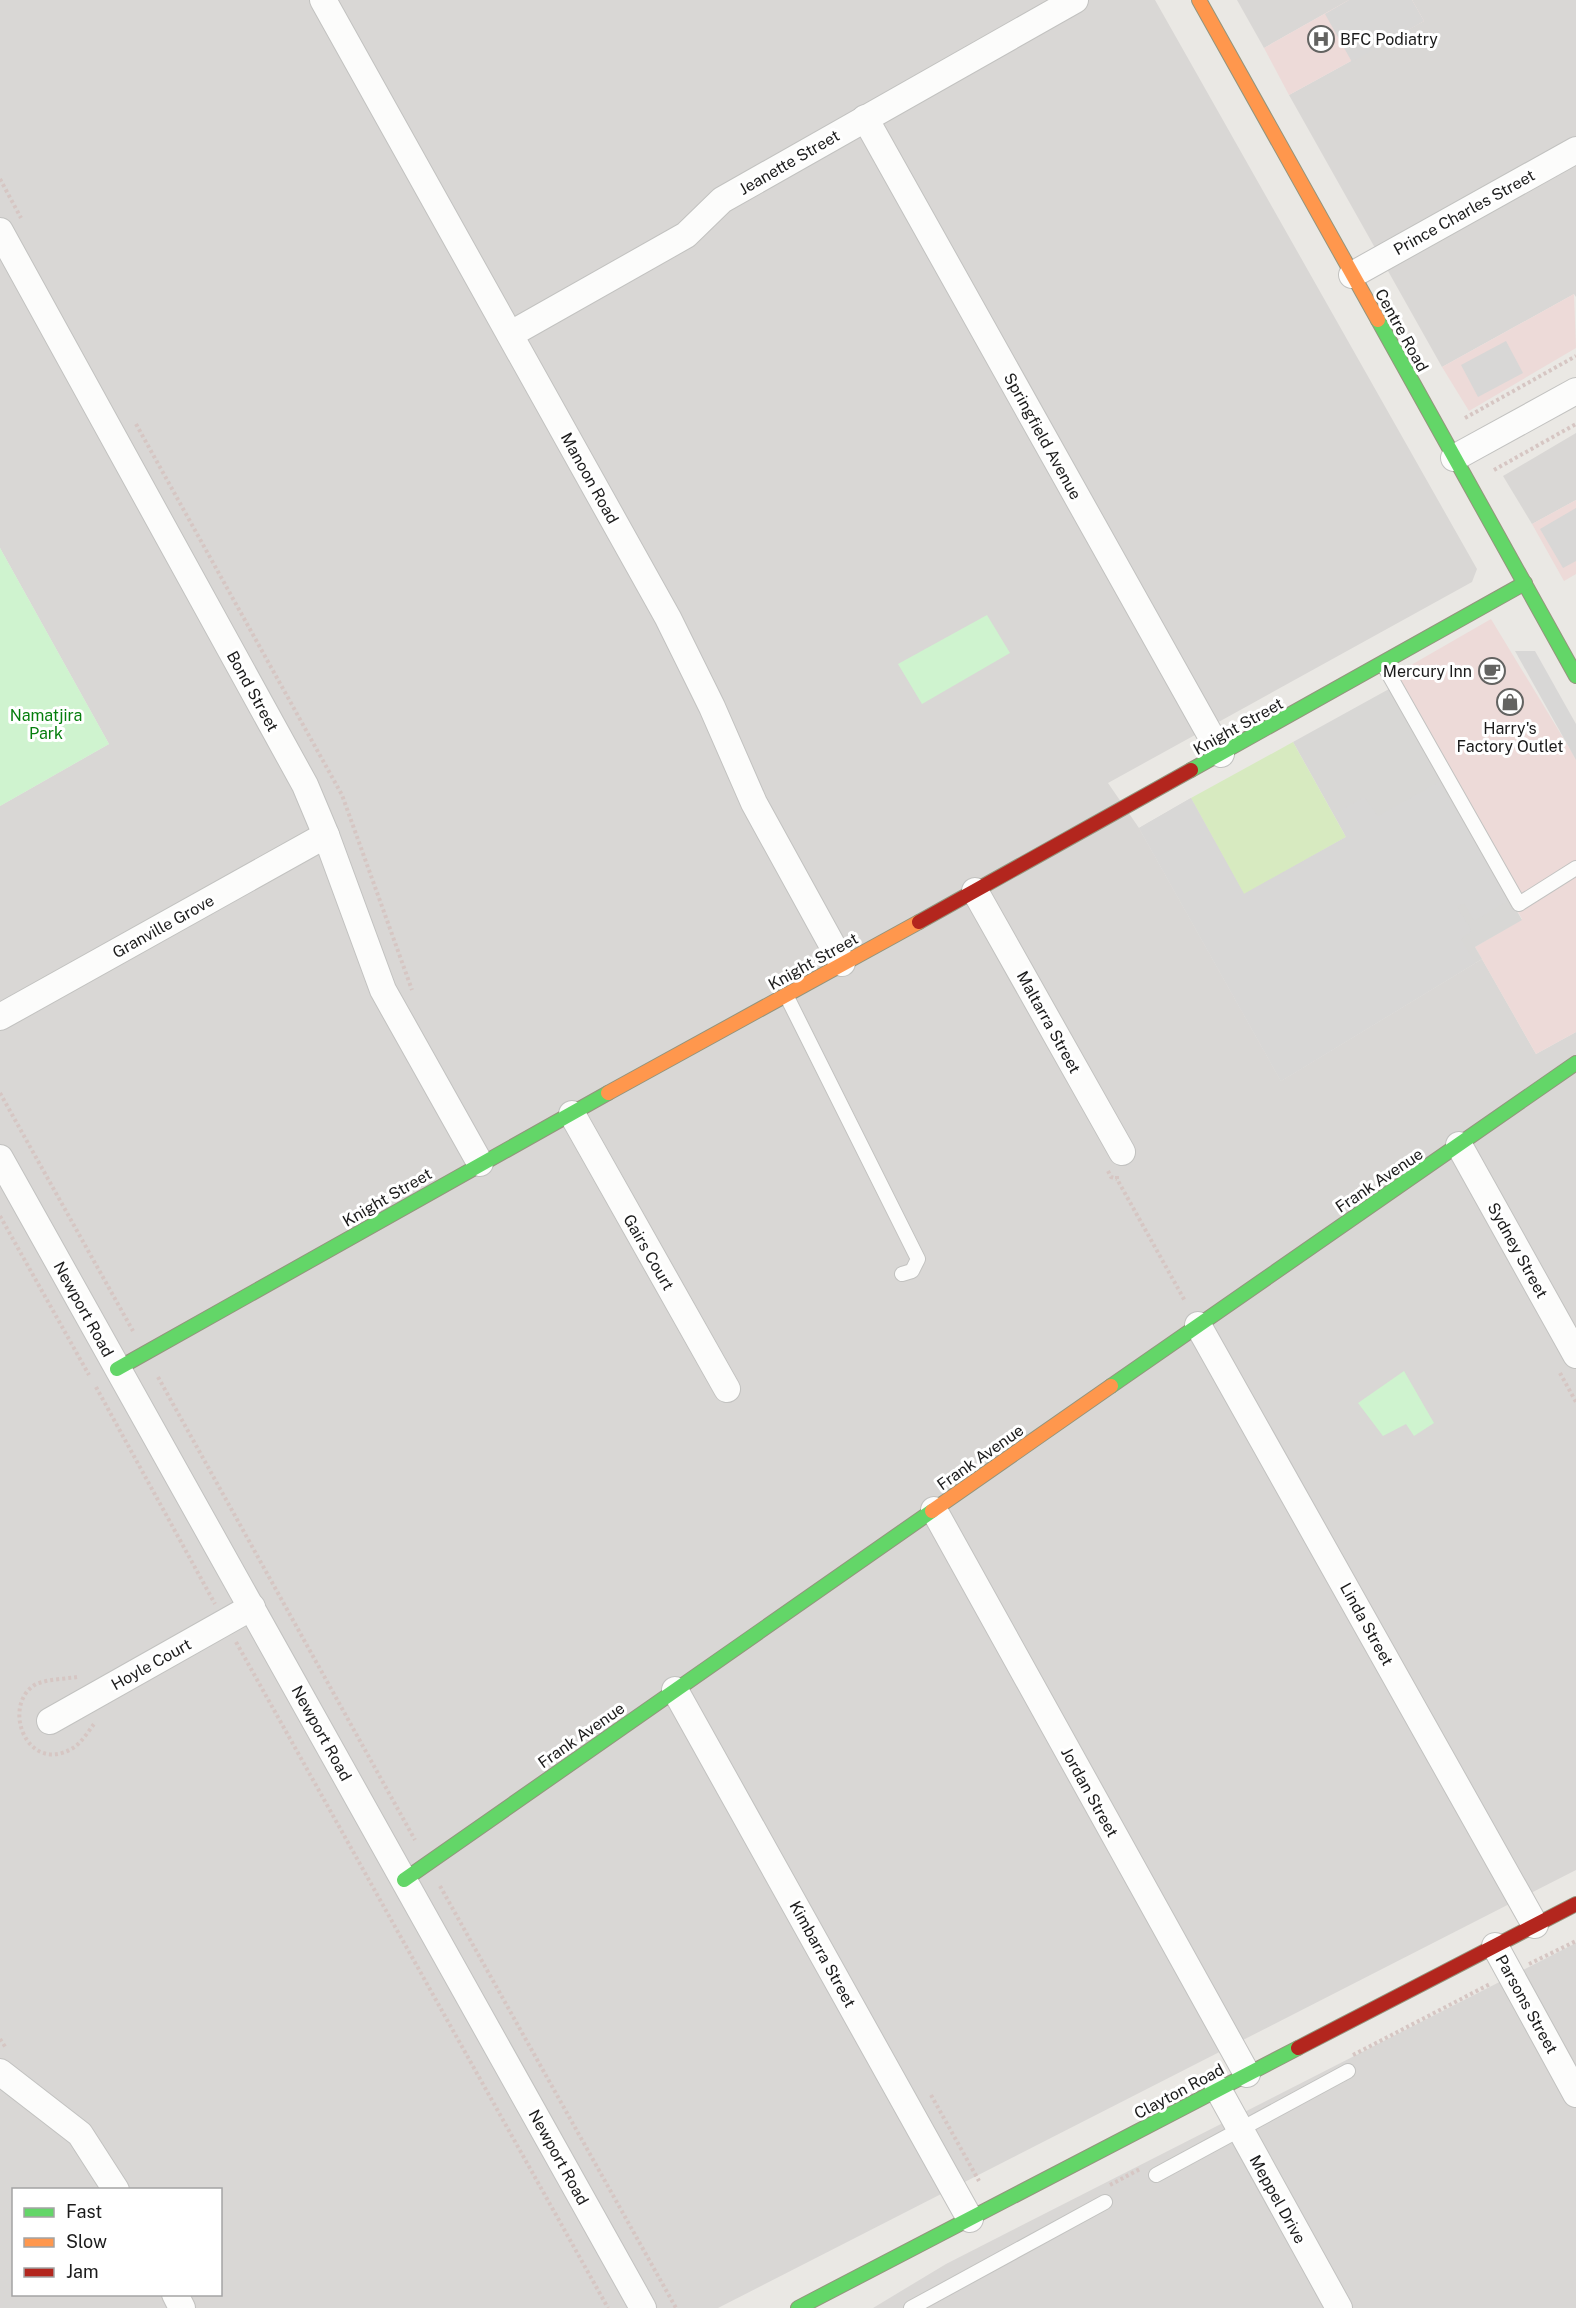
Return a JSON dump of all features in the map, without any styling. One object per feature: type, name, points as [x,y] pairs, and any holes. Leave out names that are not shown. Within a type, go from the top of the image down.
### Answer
[{"type":"street","name":"Manoon Road","points":[[323,0],[668,618],[712,707],[754,803],[842,963]]},
{"type":"street","name":"Jeanette Street","points":[[511,334],[686,235],[722,200],[1075,0]]},
{"type":"street","name":"Centre Road","points":[[1199,0],[1576,676]]},
{"type":"street","name":"Springfield Avenue","points":[[865,118],[1221,754]]},
{"type":"street","name":"Prince Charles Street","points":[[1352,275],[1576,150]]},
{"type":"street","name":"Bond Street","points":[[0,231],[305,785],[326,835],[383,990],[480,1163]]},
{"type":"street","points":[[1454,458],[1576,391]]},
{"type":"street","name":"Knight Street","points":[[117,1369],[480,1163],[975,891],[1525,583]]},
{"type":"street","name":"Granville Grove","points":[[0,1017],[326,835]]},
{"type":"street","name":"Maltarra Street","points":[[975,891],[1122,1152]]},
{"type":"street","name":"Frank Avenue","points":[[404,1880],[1198,1324],[1576,1063]]},
{"type":"street","name":"Gairs Court","points":[[572,1114],[727,1389]]},
{"type":"street","name":"Sydney Street","points":[[1459,1145],[1576,1355]]},
{"type":"street","name":"Newport Road","points":[[0,1158],[643,2308]]},
{"type":"street","name":"Linda Street","points":[[1198,1324],[1535,1924]]},
{"type":"street","name":"Jordan Street","points":[[934,1510],[1247,2074]]},
{"type":"street","name":"Hoyle Court","points":[[50,1721],[252,1607]]},
{"type":"street","name":"Kimbarra Street","points":[[675,1690],[970,2219]]},
{"type":"street","name":"Clayton Road","points":[[798,2308],[1576,1904]]},
{"type":"street","name":"Parsons Street","points":[[1495,1946],[1576,2094]]},
{"type":"street","points":[[0,2072],[80,2134],[115,2188]]},
{"type":"street","name":"Meppel Drive","points":[[1218,2089],[1340,2308]]},
{"type":"lane","points":[[1383,664],[1519,904],[1576,867]]},
{"type":"lane","points":[[786,995],[918,1259],[912,1271],[902,1274]]},
{"type":"lane","points":[[1156,2175],[1348,2071]]},
{"type":"lane","points":[[911,2308],[1105,2202]]},
{"type":"path","points":[[1465,418],[1576,356]]},
{"type":"path","points":[[1494,470],[1576,424]]},
{"type":"path","points":[[0,1093],[676,2308]]},
{"type":"path","points":[[1122,1152],[1117,1179],[1198,1324]]},
{"type":"path","points":[[0,1216],[608,2308]]},
{"type":"shaded area","points":[[0,0],[1155,0],[1477,569],[1472,582],[1108,783],[1139,828],[1281,1081],[1482,959],[1536,1054],[1576,1032],[1576,1870],[718,2308],[0,2308],[0,806],[109,744],[0,548]]},
{"type":"shaded area","points":[[1237,0],[1349,0],[1264,48]]},
{"type":"shaded area","points":[[1349,0],[1412,0],[1424,21],[1289,95],[1264,48]]},
{"type":"shaded area","points":[[1349,0],[1412,0],[1424,21],[1352,62],[1325,14]]},
{"type":"shaded area","points":[[1412,0],[1576,0],[1576,297],[1574,294],[1442,367],[1289,95],[1424,21]]},
{"type":"shaded area","points":[[1574,294],[1576,348],[1469,411],[1442,367]]},
{"type":"shaded area","points":[[1506,341],[1523,373],[1478,397],[1461,365]]},
{"type":"shaded area","points":[[1576,433],[1576,500],[1532,524],[1503,476]]},
{"type":"shaded area","points":[[1576,500],[1576,574],[1564,581],[1532,524]]},
{"type":"shaded area","points":[[1576,508],[1576,561],[1563,568],[1540,529]]},
{"type":"shaded area","points":[[1491,619],[1576,759],[1576,1032],[1536,1054],[1475,947],[1522,919],[1385,680]]},
{"type":"shaded area","points":[[1515,651],[1535,651],[1576,724],[1576,760]]},
{"type":"shaded area","points":[[1389,689],[1522,920],[1475,947],[1482,959],[1281,1081],[1139,828],[1191,798],[1244,893],[1346,837],[1293,742]]},
{"type":"shaded area","points":[[1439,782],[1511,899],[1474,921],[1464,903],[1457,907],[1472,931],[1461,939],[1475,963],[1281,1081],[1139,828],[1191,798],[1244,894],[1346,837],[1336,813],[1364,797],[1378,816]]},
{"type":"shaded area","points":[[1576,1943],[1576,2308],[873,2308],[946,2264]]},
{"type":"green space","name":"Namatjira Park","points":[[0,548],[109,744],[0,806]]},
{"type":"green space","points":[[987,615],[1010,653],[922,704],[898,664]]},
{"type":"green space","points":[[1293,742],[1346,837],[1244,894],[1191,798]]},
{"type":"green space","points":[[1404,1371],[1434,1423],[1414,1436],[1406,1424],[1383,1436],[1358,1403]]},
{"type":"traffic: fast","points":[[1378,320],[1576,676]]},
{"type":"traffic: fast","points":[[1191,770],[1525,583]]},
{"type":"traffic: fast","points":[[1111,1386],[1576,1063]]},
{"type":"traffic: fast","points":[[117,1369],[608,1093]]},
{"type":"traffic: fast","points":[[404,1880],[932,1511]]},
{"type":"traffic: fast","points":[[798,2308],[1298,2048]]},
{"type":"traffic: slow","points":[[1199,0],[1378,320]]},
{"type":"traffic: slow","points":[[608,1093],[919,922]]},
{"type":"traffic: slow","points":[[932,1511],[1111,1386]]},
{"type":"traffic: jam","points":[[919,922],[1191,770]]},
{"type":"traffic: jam","points":[[1298,2048],[1576,1904]]},
{"type":"place","name":"BFC Podiatry","points":[[1321,39]]},
{"type":"place","name":"Mercury Inn","points":[[1492,671]]},
{"type":"place","name":"Harry's Factory Outlet","points":[[1510,702]]}]
